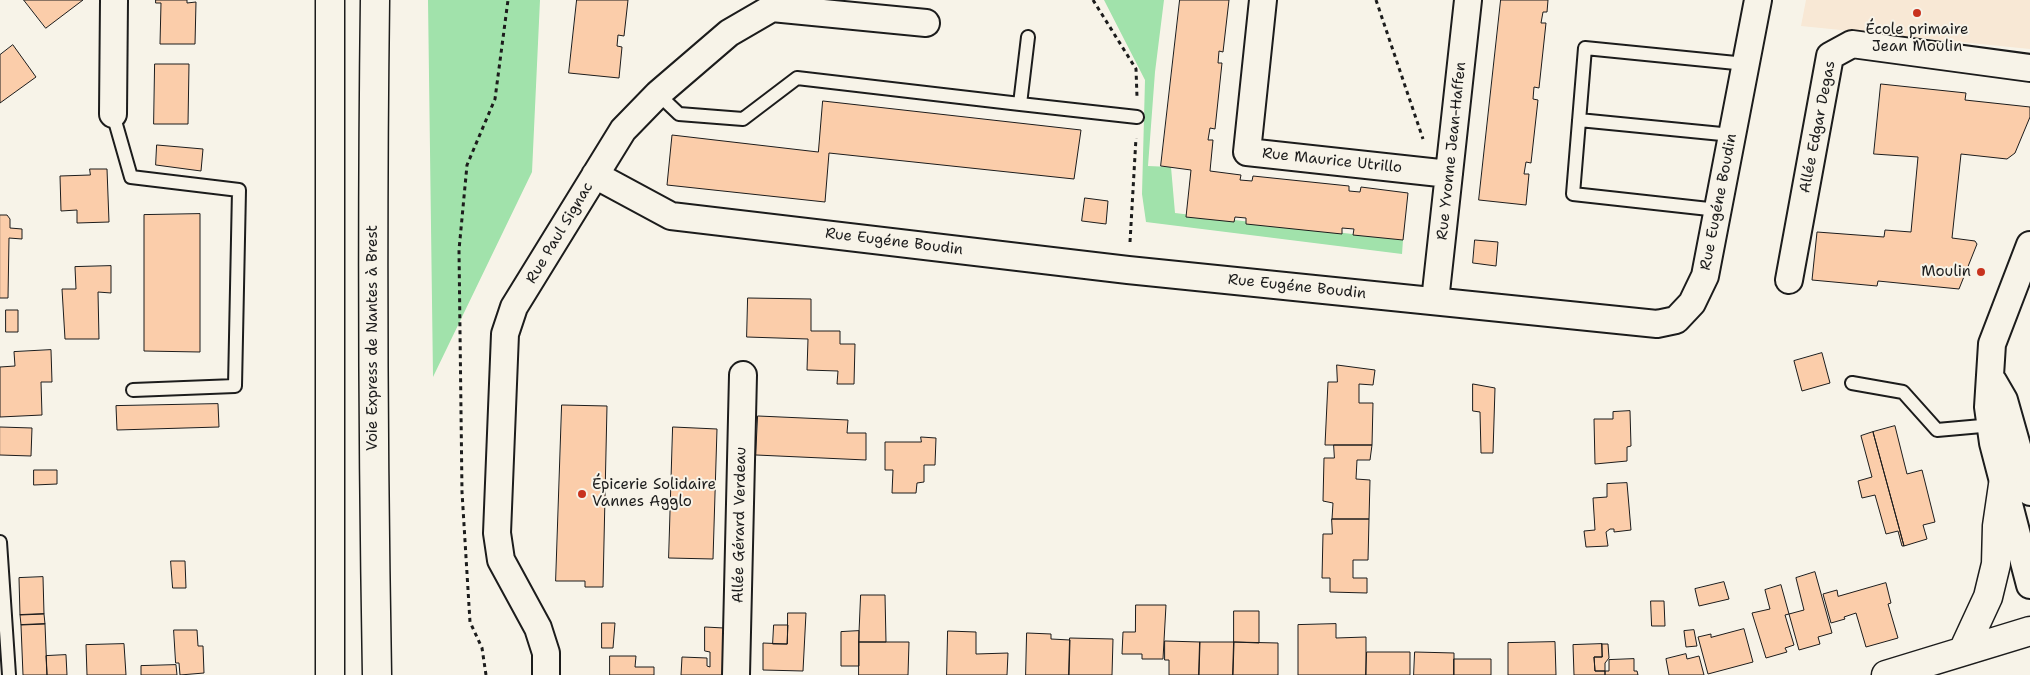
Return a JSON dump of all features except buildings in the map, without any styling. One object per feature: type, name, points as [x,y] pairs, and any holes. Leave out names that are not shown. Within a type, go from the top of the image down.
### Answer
[{"type":"main road","points":[[330,0],[330,675]]},
{"type":"main road","name":"Voie Express de Nantes à Brest","points":[[375,0],[372,214],[374,548],[377,675]]},
{"type":"main road","points":[[1963,651],[1990,589],[1996,564],[2003,485]]},
{"type":"main road","points":[[1886,675],[2030,631]]},
{"type":"street","points":[[113,114],[114,0]]},
{"type":"street","name":"Rue Maurice Utrillo","points":[[1263,0],[1247,152],[1442,173]]},
{"type":"street","name":"Rue Yvonne Jean-Haffen","points":[[1435,302],[1442,173],[1468,0]]},
{"type":"street","name":"Rue Eugéne Boudin","points":[[595,175],[671,216],[1128,270],[1657,324],[1676,320],[1692,303],[1705,276],[1758,0]]},
{"type":"street","name":"Rue Paul Signac","points":[[546,675],[546,653],[538,628],[501,560],[497,533],[505,334],[514,307],[623,130],[658,94],[729,33],[772,8],[926,23]]},
{"type":"street","name":"Allée Edgar Degas","points":[[1789,280],[1830,56],[1852,44],[2030,68]]},
{"type":"street","points":[[2030,245],[1992,344],[1989,374],[2004,400],[2000,423],[2003,485],[2030,585]]},
{"type":"street","name":"Allée Gérard Verdeau","points":[[736,675],[743,375]]},
{"type":"street","points":[[2000,423],[2030,492]]},
{"type":"lane","points":[[1020,104],[1028,37]]},
{"type":"lane","points":[[1718,210],[1573,194],[1585,48],[1746,64]]},
{"type":"lane","points":[[658,94],[679,114],[743,119],[797,78],[1137,117]]},
{"type":"lane","points":[[113,114],[131,177],[239,190],[235,386],[133,390]]},
{"type":"lane","points":[[1579,120],[1732,135]]},
{"type":"lane","points":[[1852,384],[1903,392],[1936,430],[2000,423]]},
{"type":"lane","points":[[0,542],[9,675]]},
{"type":"path","points":[[486,675],[482,648],[470,622],[462,492],[459,250],[467,165],[495,99],[508,0]]},
{"type":"path","points":[[1376,0],[1442,173]]},
{"type":"shaded area","name":"École primaire Jean Moulin","points":[[1806,0],[2030,0],[2030,49],[1801,26]]},
{"type":"green space","points":[[428,0],[540,0],[532,172],[433,377]]},
{"type":"green space","points":[[1104,0],[1164,0],[1155,72],[1148,166],[1171,167],[1175,213],[1403,240],[1402,254],[1146,222],[1142,194],[1145,80]]},
{"type":"place","name":"École primaire Jean Moulin","points":[[1917,13]]},
{"type":"place","name":"Moulin","points":[[1981,272]]},
{"type":"place","name":"Épicerie Solidaire Vannes Agglo","points":[[582,494]]}]
